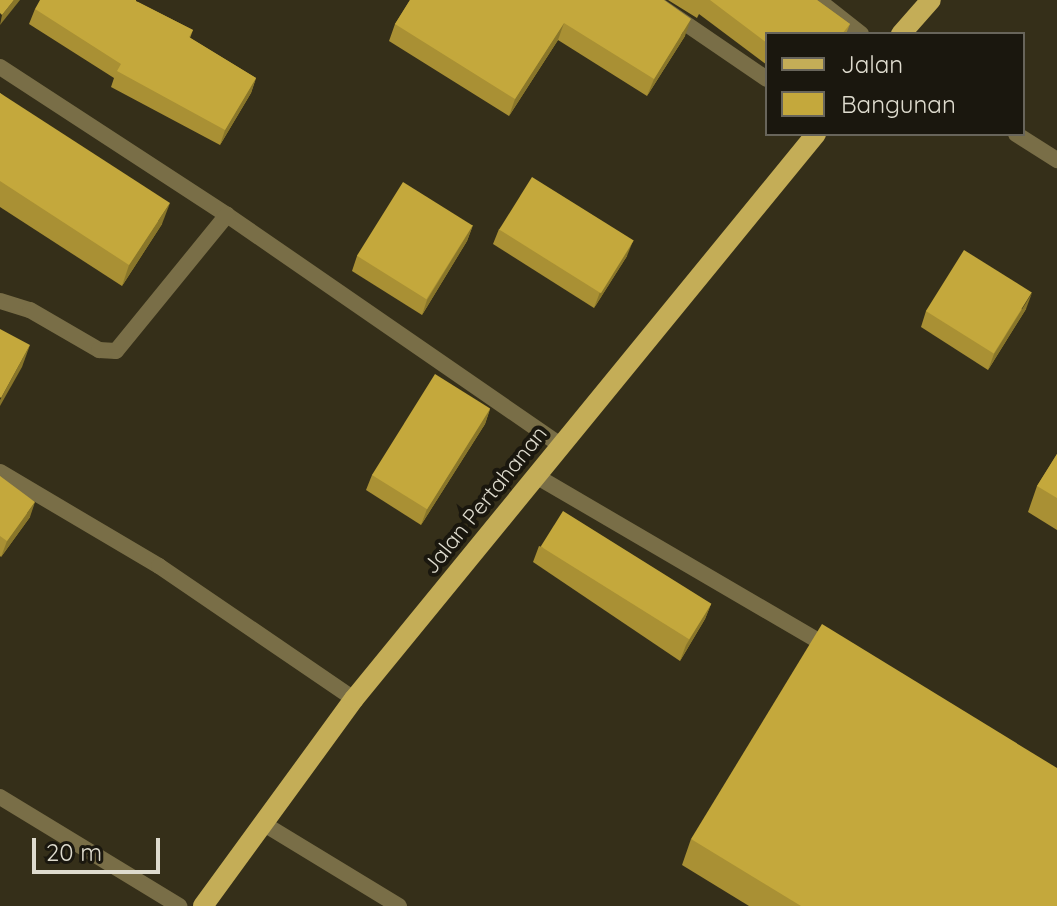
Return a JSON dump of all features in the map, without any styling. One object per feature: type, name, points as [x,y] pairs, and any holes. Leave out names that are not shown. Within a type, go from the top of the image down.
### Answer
[{"type":"main road","points":[[903,32],[931,0]]},
{"type":"main road","name":"Jalan Pertahanan","points":[[203,906],[354,699],[814,136]]},
{"type":"street","points":[[651,0],[765,78]]},
{"type":"street","points":[[818,0],[858,32]]},
{"type":"street","points":[[0,67],[227,215],[561,445]]},
{"type":"street","points":[[1019,136],[1057,160]]},
{"type":"street","points":[[0,301],[30,310],[99,350],[116,351],[227,215]]},
{"type":"street","points":[[0,472],[159,566],[354,699]]},
{"type":"street","points":[[536,476],[813,638]]},
{"type":"street","points":[[0,797],[179,906]]},
{"type":"street","points":[[264,824],[399,906]]},
{"type":"building","points":[[0,0],[14,0],[2,15],[0,13]]},
{"type":"building","points":[[40,0],[136,0],[193,30],[189,37],[256,78],[225,130],[117,71],[121,64],[35,9]]},
{"type":"building","points":[[410,0],[664,0],[691,19],[654,79],[564,23],[515,99],[395,24]]},
{"type":"building","points":[[710,0],[817,0],[850,24],[844,32],[765,32],[765,41]]},
{"type":"building","points":[[0,93],[170,203],[129,265],[0,181]]},
{"type":"building","points":[[532,177],[634,241],[601,293],[499,230]]},
{"type":"building","points":[[403,182],[473,225],[426,299],[357,256]]},
{"type":"building","points":[[964,250],[1032,292],[994,353],[926,311]]},
{"type":"building","points":[[0,329],[30,345],[1,398],[0,397]]},
{"type":"building","points":[[435,374],[490,408],[427,509],[372,475]]},
{"type":"building","points":[[1057,454],[1057,498],[1037,486]]},
{"type":"building","points":[[0,476],[35,502],[7,541],[0,536]]},
{"type":"building","points":[[563,511],[711,604],[689,639],[541,547]]},
{"type":"building","points":[[822,624],[1057,768],[1057,906],[801,906],[691,839]]}]
